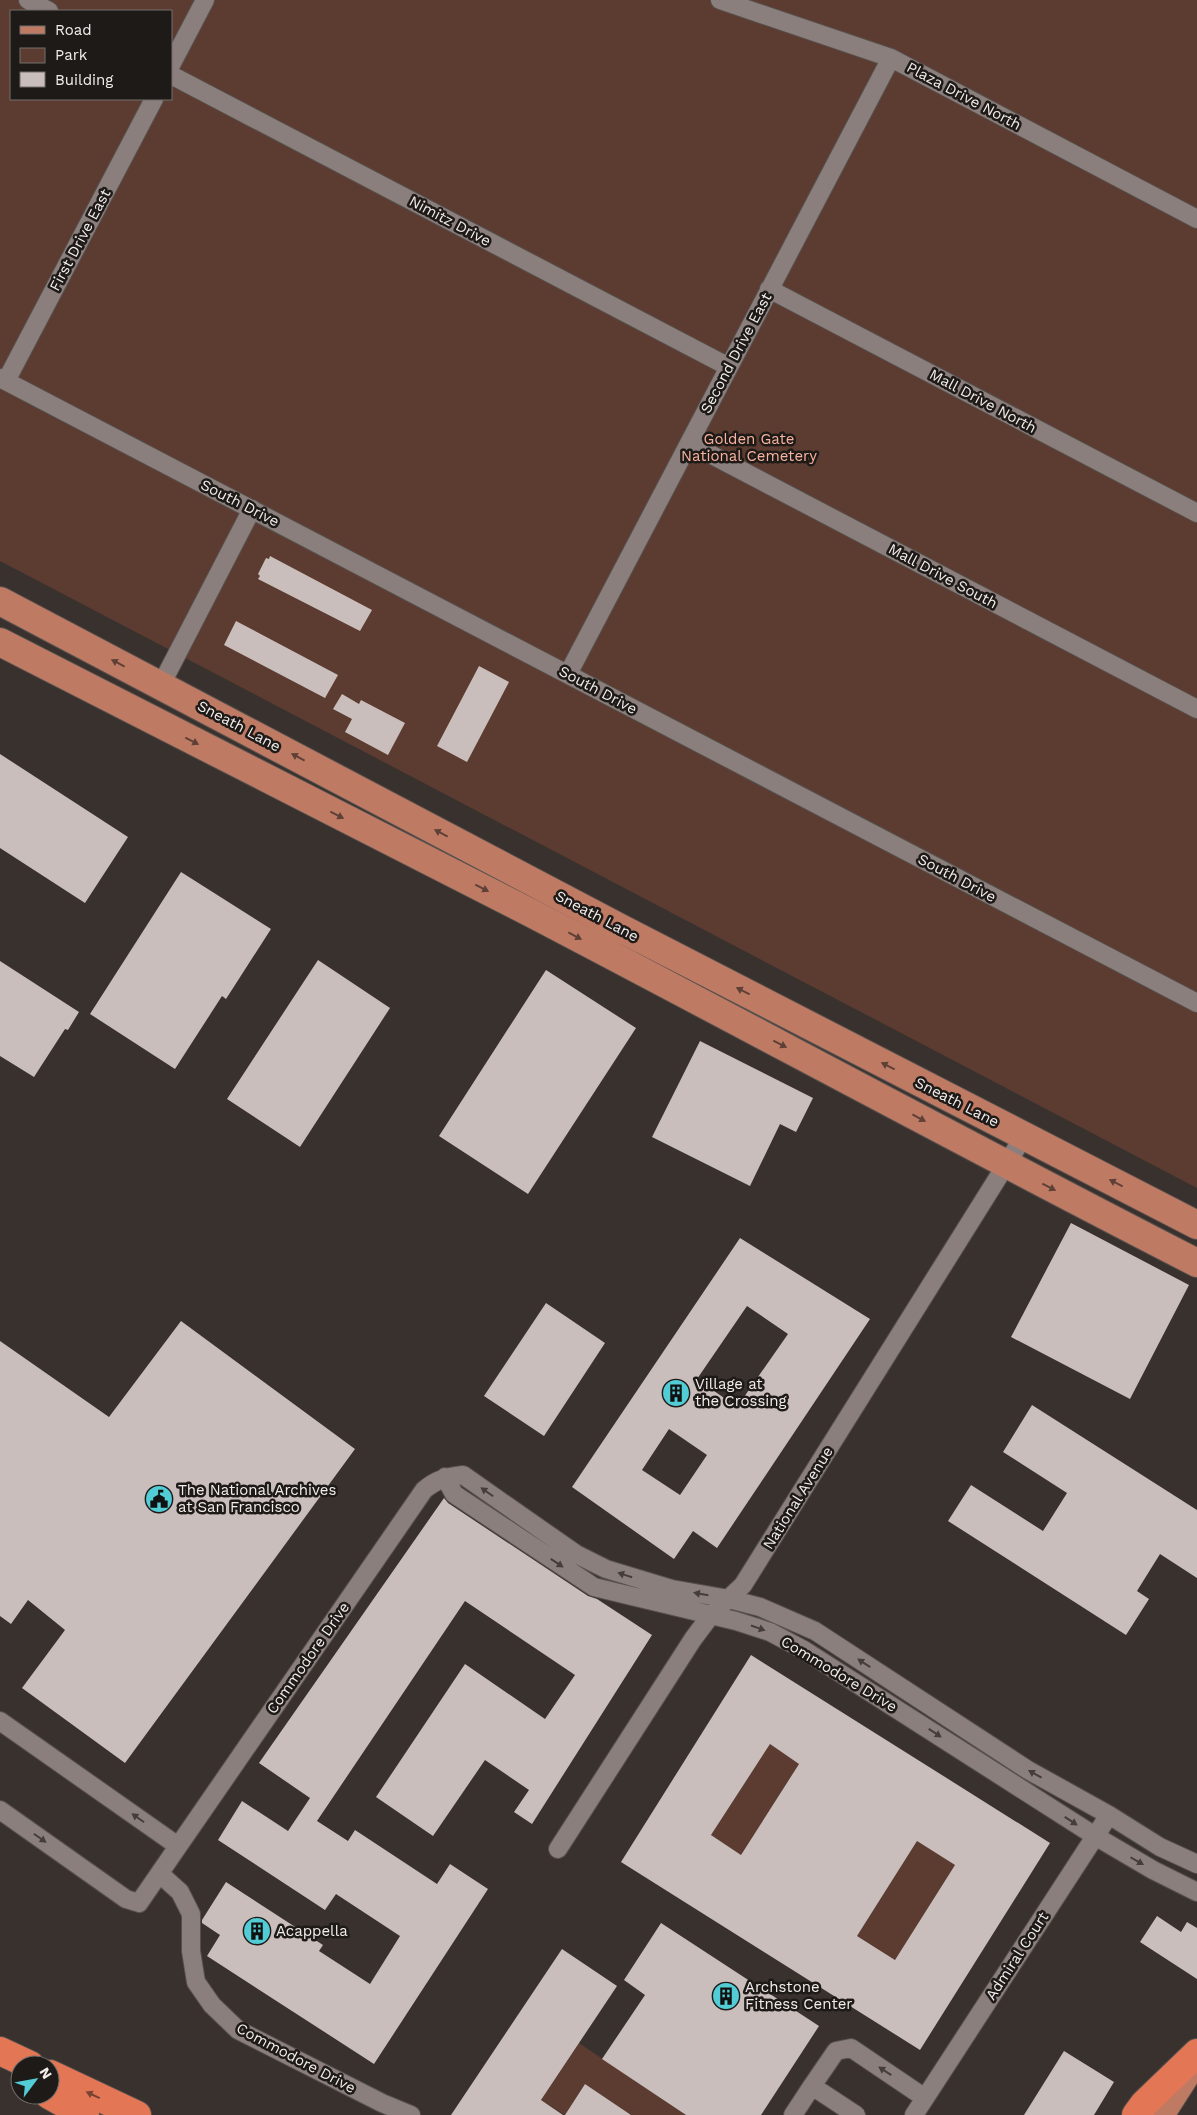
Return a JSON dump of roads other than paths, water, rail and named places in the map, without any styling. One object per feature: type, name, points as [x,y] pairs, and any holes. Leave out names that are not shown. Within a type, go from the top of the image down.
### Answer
[{"type":"highway","points":[[1136,2115],[1144,2104],[1197,2053]]},
{"type":"highway","points":[[60,2079],[137,2115]]},
{"type":"highway","points":[[60,2101],[86,2115]]},
{"type":"main road","name":"Sneath Lane","points":[[0,601],[622,929],[1197,1225]]},
{"type":"main road","name":"Sneath Lane","points":[[0,642],[523,909],[846,1078],[1006,1165],[1197,1263]]},
{"type":"main road","points":[[1160,2115],[1197,2057]]},
{"type":"street","points":[[28,0],[47,10]]},
{"type":"street","points":[[172,63],[205,0]]},
{"type":"street","name":"Plaza Drive North","points":[[720,0],[891,58],[1197,219]]},
{"type":"street","name":"Second Drive East","points":[[568,674],[891,58]]},
{"type":"street","name":"Nimitz Drive","points":[[172,76],[729,367]]},
{"type":"street","name":"First Drive East","points":[[3,379],[153,100]]},
{"type":"street","name":"Mall Drive North","points":[[769,289],[1197,513]]},
{"type":"street","name":"South Drive","points":[[3,379],[1197,1003]]},
{"type":"street","name":"Mall Drive South","points":[[689,443],[1197,709]]},
{"type":"street","points":[[161,686],[252,509]]},
{"type":"street","name":"National Avenue","points":[[558,1849],[693,1639],[711,1615],[729,1599],[748,1577],[1024,1136]]},
{"type":"street","name":"Commodore Drive","points":[[0,1810],[126,1899],[139,1903],[424,1490],[434,1481],[444,1477],[463,1475],[576,1554],[606,1569],[672,1589],[729,1599],[760,1607],[815,1632],[1028,1770],[1109,1815],[1160,1847],[1197,1864]]},
{"type":"street","name":"Commodore Drive","points":[[444,1477],[454,1494],[594,1587],[736,1621],[770,1632],[804,1650],[1095,1836],[1153,1870],[1197,1892]]},
{"type":"street","points":[[894,1707],[905,1690]]},
{"type":"street","points":[[0,1721],[178,1846]]},
{"type":"street","name":"Admiral Court","points":[[914,2115],[1109,1815]]},
{"type":"street","name":"Commodore Drive","points":[[160,1874],[180,1892],[191,1914],[191,1951],[196,1982],[212,2004],[238,2030],[382,2103],[412,2115]]},
{"type":"street","points":[[793,2115],[836,2051],[850,2048],[926,2098]]},
{"type":"street","points":[[812,2086],[856,2115]]},
{"type":"place","name":"Village at the Crossing","points":[[676,1393]]},
{"type":"place","name":"The National Archives at San Francisco","points":[[159,1499]]},
{"type":"place","name":"Acappella","points":[[257,1931]]},
{"type":"place","name":"Archstone Fitness Center","points":[[726,1996]]},
{"type":"park label","name":"Golden Gate National Cemetery","points":[[749,448]]}]
